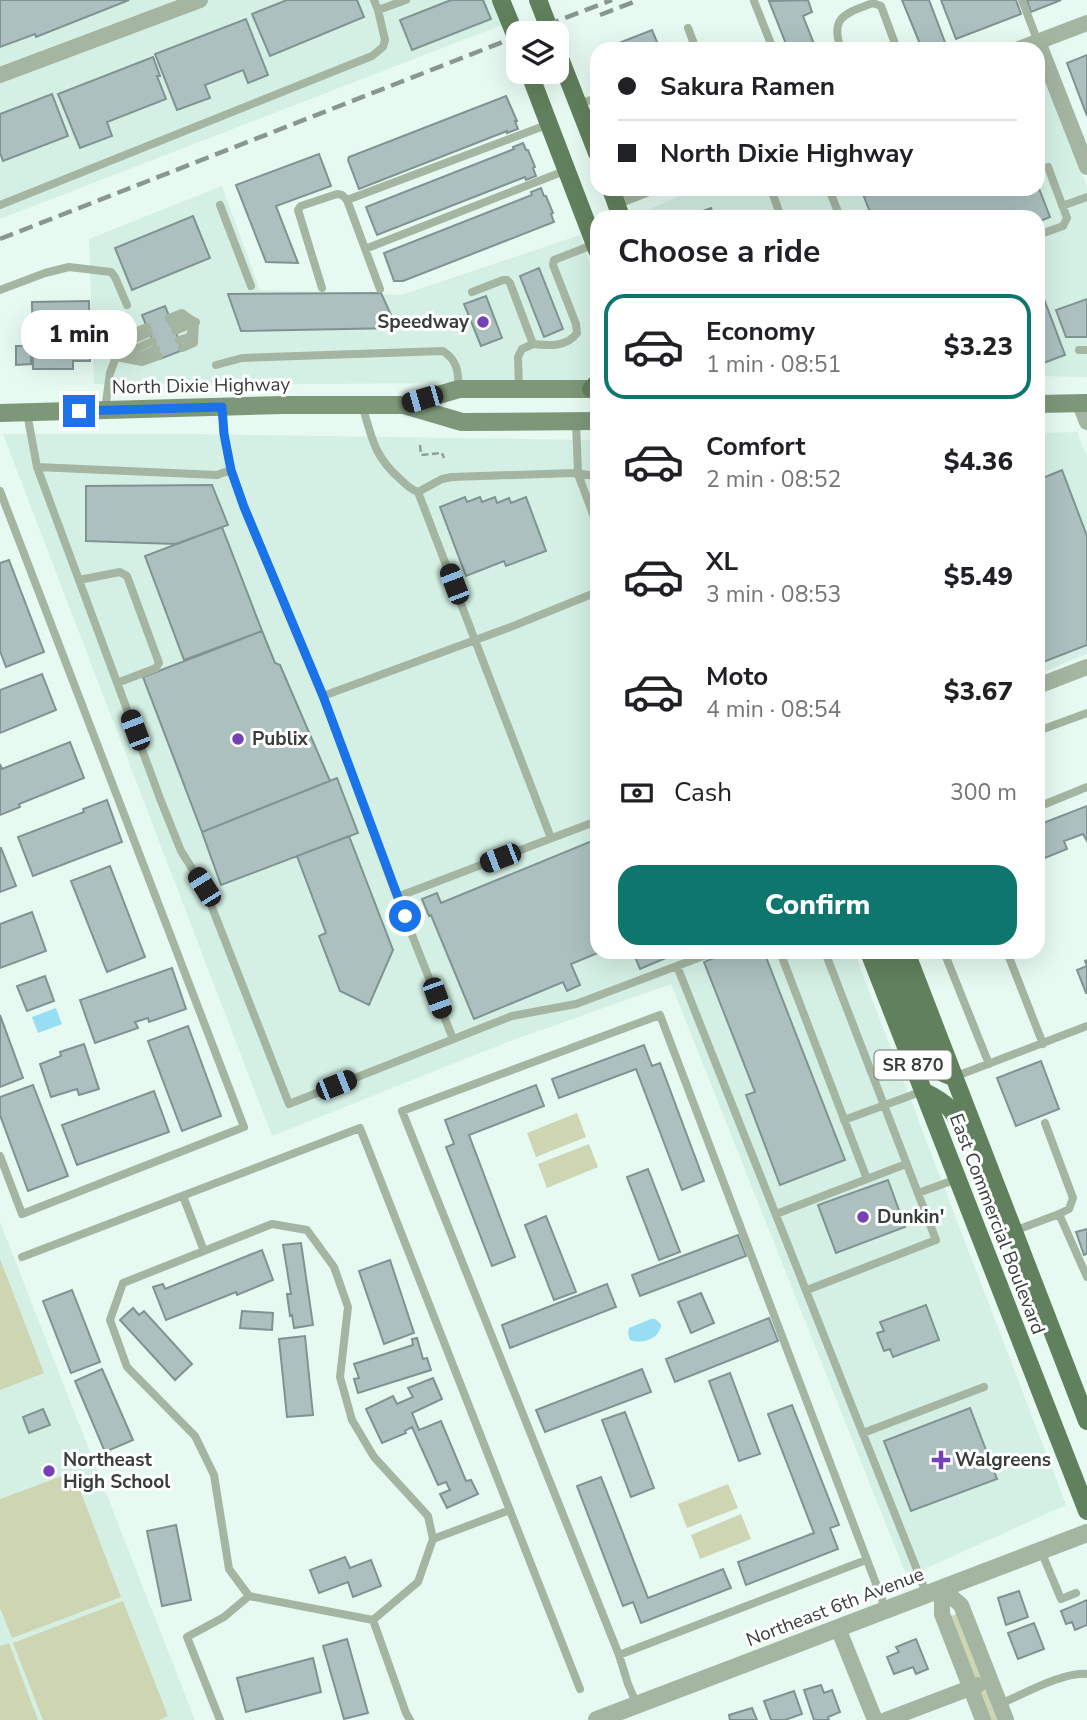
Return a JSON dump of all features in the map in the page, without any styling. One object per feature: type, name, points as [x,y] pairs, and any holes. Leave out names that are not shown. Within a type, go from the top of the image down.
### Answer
[{"type":"main road","points":[[501,0],[510,21]]},
{"type":"main road","points":[[538,0],[546,21]]},
{"type":"main road","points":[[569,81],[590,133]]},
{"type":"main road","points":[[535,84],[590,231]]},
{"type":"main road","name":"North Dixie Highway","points":[[0,413],[283,405],[404,405],[459,389],[590,387]]},
{"type":"main road","points":[[1045,404],[1084,403]]},
{"type":"main road","name":"North Dixie Highway","points":[[404,405],[462,422],[590,421]]},
{"type":"main road","name":"East Commercial Boulevard","points":[[872,959],[1087,1511]]},
{"type":"main road","points":[[890,959],[928,1056],[943,1074],[954,1077]]},
{"type":"main road","name":"East Commercial Boulevard","points":[[909,959],[1087,1421]]},
{"type":"main road","points":[[923,1091],[942,1100],[953,1111],[1000,1228],[1022,1253]]},
{"type":"street","points":[[0,75],[200,0]]},
{"type":"street","points":[[1038,42],[1087,23]]},
{"type":"street","points":[[1045,57],[1081,136],[1087,167]]},
{"type":"street","points":[[1084,403],[1087,422]]},
{"type":"street","points":[[1045,683],[1087,667]]},
{"type":"street","name":"Northeast 6th Avenue","points":[[597,1720],[1087,1533]]},
{"type":"street","points":[[934,1592],[961,1605],[1003,1712]]},
{"type":"street","points":[[934,1592],[983,1720]]},
{"type":"street","points":[[838,1628],[874,1720]]},
{"type":"street","points":[[886,1720],[990,1680]]},
{"type":"lane","points":[[0,205],[372,56],[383,47],[385,40],[374,0]]},
{"type":"lane","points":[[378,10],[406,0]]},
{"type":"lane","points":[[1021,0],[1038,42]]},
{"type":"lane","points":[[754,1],[771,42]]},
{"type":"lane","points":[[838,42],[840,19],[873,4],[881,6],[894,42]]},
{"type":"lane","points":[[688,28],[693,42]]},
{"type":"lane","points":[[578,104],[590,100]]},
{"type":"lane","points":[[347,201],[550,124]]},
{"type":"lane","points":[[1045,233],[1063,226],[1067,218],[1048,167]]},
{"type":"lane","points":[[365,249],[567,170]]},
{"type":"lane","points":[[322,288],[298,210],[300,206],[337,194],[347,201],[380,289]]},
{"type":"lane","points":[[1062,206],[1087,197]]},
{"type":"lane","points":[[219,205],[251,286]]},
{"type":"lane","points":[[519,389],[518,357],[522,348],[533,344],[555,346],[578,333],[553,265],[554,260],[590,249]]},
{"type":"lane","points":[[0,290],[69,267],[111,272],[116,277],[127,305]]},
{"type":"lane","points":[[472,292],[507,280],[533,344]]},
{"type":"lane","points":[[175,332],[182,313],[197,322]]},
{"type":"lane","points":[[175,332],[194,343],[197,322]]},
{"type":"lane","points":[[175,332],[197,322]]},
{"type":"lane","points":[[105,410],[110,373],[116,358],[130,334],[153,341],[143,355],[116,358]]},
{"type":"lane","points":[[216,365],[242,358],[443,351],[451,356],[458,370],[459,389]]},
{"type":"lane","points":[[362,405],[375,449],[387,467],[412,490],[418,492],[442,479],[452,477],[590,475]]},
{"type":"lane","points":[[222,407],[231,470],[244,507],[323,696],[453,1039]]},
{"type":"lane","points":[[27,412],[37,467],[117,683],[181,851],[204,887],[289,1104],[512,1016],[576,1004],[696,959]]},
{"type":"lane","points":[[576,421],[578,474],[590,506]]},
{"type":"lane","points":[[37,467],[217,475],[231,470]]},
{"type":"lane","points":[[0,491],[244,1127],[22,1214],[0,1156]]},
{"type":"lane","points":[[418,492],[551,838]]},
{"type":"lane","points":[[79,580],[120,572],[127,576],[159,663],[156,668],[117,683]]},
{"type":"lane","points":[[323,696],[590,595]]},
{"type":"lane","points":[[1045,728],[1087,713]]},
{"type":"lane","points":[[1045,804],[1087,787]]},
{"type":"lane","points":[[397,897],[590,824]]},
{"type":"lane","points":[[783,959],[867,1179]]},
{"type":"lane","points":[[807,1290],[936,1240],[828,959]]},
{"type":"lane","points":[[947,959],[989,1064]]},
{"type":"lane","points":[[1010,959],[1043,1044]]},
{"type":"lane","points":[[677,966],[863,1433],[934,1592]]},
{"type":"lane","points":[[637,1705],[402,1111],[660,1015],[886,1610]]},
{"type":"lane","points":[[954,1077],[1087,1026]]},
{"type":"lane","points":[[844,1119],[923,1091]]},
{"type":"lane","points":[[1014,1231],[1069,1209],[1073,1198],[1045,1124]]},
{"type":"lane","points":[[22,1257],[360,1128],[580,1689]]},
{"type":"lane","points":[[776,1214],[906,1164]]},
{"type":"lane","points":[[918,1193],[957,1179]]},
{"type":"lane","points":[[183,1196],[204,1251]]},
{"type":"lane","points":[[1059,1214],[1087,1277]]},
{"type":"lane","points":[[272,1224],[307,1230],[334,1267],[348,1307],[340,1377],[352,1420],[374,1457],[428,1516],[433,1539],[418,1582],[373,1620],[249,1596],[229,1569],[214,1475],[195,1436],[127,1367],[110,1320],[123,1283],[272,1224]]},
{"type":"lane","points":[[863,1433],[984,1387]]},
{"type":"lane","points":[[433,1539],[510,1510]]},
{"type":"lane","points":[[1041,1551],[1061,1599],[1076,1592]]},
{"type":"lane","points":[[619,1654],[866,1560]]},
{"type":"lane","points":[[220,1720],[187,1637],[224,1617],[249,1596]]},
{"type":"lane","points":[[373,1620],[408,1718]]},
{"type":"lane","points":[[1003,1712],[1062,1678],[1078,1673],[1087,1674]]},
{"type":"path","points":[[420,445],[421,455],[442,453],[444,458]]},
{"type":"shaded area","points":[[0,0],[493,0],[502,25],[0,219]]},
{"type":"shaded area","points":[[1045,79],[1087,187],[1087,377],[1045,376],[1045,210],[647,210],[680,196],[1045,196]]},
{"type":"shaded area","points":[[222,186],[260,290],[401,295],[580,235],[590,264],[590,379],[576,382],[94,384],[89,239]]},
{"type":"shaded area","points":[[1077,432],[1087,457],[1087,654],[1045,671],[1045,433]]},
{"type":"shaded area","points":[[3,434],[590,440],[590,959],[857,959],[1066,1505],[907,1577],[671,984],[505,1043],[272,1136]]},
{"type":"shaded area","points":[[577,1113],[586,1137],[536,1157],[527,1133]]},
{"type":"shaded area","points":[[589,1144],[598,1167],[547,1188],[538,1164]]},
{"type":"shaded area","name":"Northeast High School","points":[[0,1222],[195,1720],[0,1720]]},
{"type":"shaded area","points":[[0,1259],[44,1373],[0,1390]]},
{"type":"shaded area","points":[[73,1472],[121,1597],[12,1638],[0,1608],[0,1499]]},
{"type":"shaded area","points":[[728,1484],[738,1508],[687,1528],[678,1504]]},
{"type":"shaded area","points":[[741,1514],[751,1539],[700,1559],[691,1535]]},
{"type":"shaded area","points":[[123,1601],[168,1716],[159,1720],[43,1720],[13,1643]]},
{"type":"shaded area","points":[[960,1613],[1001,1720],[988,1720],[948,1617]]},
{"type":"shaded area","points":[[9,1643],[38,1720],[0,1720],[0,1646]]},
{"type":"water","points":[[56,1008],[62,1024],[38,1033],[32,1017]]},
{"type":"water","points":[[651,1319],[661,1324],[654,1337],[645,1341],[630,1340],[629,1328]]},
{"type":"building","points":[[0,0],[129,0],[36,37],[35,34],[0,47]]},
{"type":"building","points":[[287,0],[357,0],[364,17],[270,56],[252,14]]},
{"type":"building","points":[[451,0],[483,0],[491,19],[412,50],[400,20]]},
{"type":"building","points":[[808,0],[812,12],[803,16],[813,42],[785,42],[769,1]]},
{"type":"building","points":[[902,0],[929,0],[945,42],[919,42]]},
{"type":"building","points":[[941,0],[1016,0],[1021,14],[956,39]]},
{"type":"building","points":[[1027,0],[1061,0],[1031,12]]},
{"type":"building","points":[[246,19],[268,75],[248,83],[243,70],[205,85],[210,98],[177,110],[155,54]]},
{"type":"building","points":[[652,30],[657,42],[621,42]]},
{"type":"building","points":[[1087,55],[1087,116],[1067,63]]},
{"type":"building","points":[[153,57],[166,99],[107,122],[112,136],[80,148],[58,94]]},
{"type":"building","points":[[52,94],[68,136],[3,161],[0,153],[0,114]]},
{"type":"building","points":[[506,96],[518,129],[359,189],[349,157]]},
{"type":"building","points":[[523,143],[535,167],[536,176],[526,180],[525,177],[377,235],[366,207],[514,149],[513,147]]},
{"type":"building","points":[[319,154],[331,186],[276,206],[298,263],[266,262],[236,185]]},
{"type":"building","points":[[541,188],[553,213],[554,222],[403,281],[394,281],[384,253],[532,195],[531,192]]},
{"type":"building","points":[[864,196],[1042,196],[1050,217],[1045,219],[1045,210],[869,210]]},
{"type":"building","points":[[193,216],[210,258],[132,290],[115,248]]},
{"type":"building","points":[[539,268],[563,329],[544,337],[520,276]]},
{"type":"building","points":[[381,293],[397,328],[241,331],[228,294]]},
{"type":"building","points":[[486,296],[502,338],[481,346],[464,304]]},
{"type":"building","points":[[1087,299],[1087,337],[1066,337],[1056,310]]},
{"type":"building","points":[[89,301],[90,361],[73,361],[73,369],[33,369],[32,302]]},
{"type":"building","points":[[1045,302],[1065,355],[1045,362]]},
{"type":"building","points":[[165,306],[183,350],[160,359],[142,315]]},
{"type":"building","points":[[16,346],[31,346],[31,364],[16,365]]},
{"type":"building","points":[[1062,470],[1087,536],[1087,645],[1045,661],[1045,477]]},
{"type":"building","points":[[212,485],[228,525],[176,544],[86,541],[86,486]]},
{"type":"building","points":[[465,497],[467,502],[480,497],[482,502],[495,497],[497,503],[509,498],[511,503],[526,497],[546,551],[506,566],[504,561],[466,576],[440,507]]},
{"type":"building","points":[[222,527],[262,631],[184,660],[145,556]]},
{"type":"building","points":[[9,560],[44,652],[6,667],[0,651],[0,563]]},
{"type":"building","points":[[262,631],[275,663],[280,665],[330,781],[202,832],[143,677]]},
{"type":"building","points":[[42,674],[56,710],[0,733],[0,690]]},
{"type":"building","points":[[70,742],[84,778],[19,804],[20,807],[0,815],[0,764],[2,769]]},
{"type":"building","points":[[337,778],[358,833],[221,885],[202,832]]},
{"type":"building","points":[[107,800],[122,842],[33,876],[18,837],[84,812],[83,809]]},
{"type":"building","points":[[1087,806],[1087,841],[1083,834],[1064,841],[1067,849],[1045,858],[1045,822]]},
{"type":"building","points":[[349,836],[393,950],[369,1005],[340,991],[319,936],[326,933],[297,856]]},
{"type":"building","points":[[590,842],[590,956],[571,964],[580,985],[567,991],[563,982],[474,1019],[422,899],[437,893],[441,903]]},
{"type":"building","points":[[0,848],[16,886],[0,892]]},
{"type":"building","points":[[110,866],[145,957],[107,972],[71,881]]},
{"type":"building","points":[[32,912],[46,951],[0,968],[0,924]]},
{"type":"building","points":[[636,959],[664,959],[640,969]]},
{"type":"building","points":[[712,959],[767,959],[845,1160],[780,1185],[746,1095],[755,1092],[704,962]]},
{"type":"building","points":[[1087,966],[1087,993],[1086,993],[1077,970]]},
{"type":"building","points":[[172,968],[186,1009],[149,1022],[148,1018],[135,1022],[138,1028],[95,1043],[80,1000]]},
{"type":"building","points":[[45,976],[54,1001],[27,1011],[17,986]]},
{"type":"building","points":[[0,1015],[23,1078],[0,1087]]},
{"type":"building","points":[[188,1026],[221,1116],[182,1131],[148,1041]]},
{"type":"building","points":[[84,1044],[99,1089],[79,1095],[77,1089],[51,1097],[40,1064],[61,1056],[60,1052]]},
{"type":"building","points":[[644,1045],[652,1066],[660,1063],[704,1181],[682,1190],[636,1069],[559,1098],[552,1079]]},
{"type":"building","points":[[1041,1061],[1059,1109],[1016,1126],[997,1078]]},
{"type":"building","points":[[33,1085],[68,1176],[28,1191],[0,1115],[0,1097]]},
{"type":"building","points":[[536,1085],[544,1106],[469,1135],[515,1257],[492,1266],[446,1147],[454,1144],[445,1120]]},
{"type":"building","points":[[154,1091],[169,1132],[77,1165],[62,1125]]},
{"type":"building","points":[[648,1169],[680,1252],[659,1260],[627,1177]]},
{"type":"building","points":[[888,1180],[905,1227],[836,1253],[818,1205]]},
{"type":"building","points":[[546,1216],[576,1292],[554,1300],[525,1225]]},
{"type":"building","points":[[1087,1229],[1087,1254],[1084,1255],[1076,1232]]},
{"type":"building","points":[[738,1235],[746,1256],[640,1296],[632,1275]]},
{"type":"building","points":[[301,1243],[313,1325],[294,1328],[287,1294],[291,1294],[283,1245]]},
{"type":"building","points":[[262,1250],[273,1280],[166,1320],[153,1287],[163,1284],[165,1289]]},
{"type":"building","points":[[390,1260],[414,1333],[384,1344],[359,1271]]},
{"type":"building","points":[[607,1284],[616,1307],[510,1348],[502,1325]]},
{"type":"building","points":[[72,1290],[100,1362],[71,1373],[43,1301]]},
{"type":"building","points":[[701,1293],[714,1323],[691,1333],[678,1302]]},
{"type":"building","points":[[926,1305],[939,1340],[893,1357],[890,1349],[884,1351],[877,1333],[884,1331],[880,1322]]},
{"type":"building","points":[[133,1308],[139,1315],[144,1311],[192,1364],[175,1380],[120,1320]]},
{"type":"building","points":[[242,1311],[273,1313],[272,1330],[240,1328]]},
{"type":"building","points":[[769,1318],[778,1341],[675,1382],[666,1359]]},
{"type":"building","points":[[305,1336],[313,1415],[287,1417],[279,1339]]},
{"type":"building","points":[[417,1338],[423,1359],[427,1358],[431,1370],[358,1393],[354,1379],[359,1378],[354,1364],[413,1345],[412,1339]]},
{"type":"building","points":[[102,1369],[133,1440],[105,1452],[75,1381]]},
{"type":"building","points":[[642,1369],[651,1392],[545,1432],[536,1410]]},
{"type":"building","points":[[730,1373],[760,1454],[739,1461],[709,1381]]},
{"type":"building","points":[[433,1378],[442,1399],[412,1413],[419,1430],[441,1421],[466,1481],[471,1480],[478,1494],[447,1508],[440,1494],[450,1490],[446,1482],[438,1485],[412,1427],[405,1431],[406,1433],[382,1443],[366,1409],[393,1396],[397,1404],[413,1397],[408,1388]]},
{"type":"building","points":[[792,1405],[839,1525],[830,1528],[838,1549],[746,1585],[738,1562],[814,1533],[768,1414]]},
{"type":"building","points":[[970,1408],[997,1479],[911,1511],[884,1441]]},
{"type":"building","points":[[43,1409],[50,1425],[29,1433],[23,1417]]},
{"type":"building","points":[[625,1412],[654,1488],[631,1497],[602,1420]]},
{"type":"building","points":[[601,1477],[648,1598],[723,1569],[731,1588],[641,1623],[633,1602],[623,1606],[577,1486]]},
{"type":"building","points":[[176,1525],[191,1600],[162,1606],[147,1531]]},
{"type":"building","points":[[345,1557],[350,1568],[371,1560],[381,1586],[353,1597],[348,1582],[319,1593],[310,1570]]},
{"type":"building","points":[[1019,1591],[1028,1617],[1006,1625],[998,1598]]},
{"type":"building","points":[[1087,1600],[1087,1625],[1075,1630],[1072,1622],[1066,1624],[1061,1611]]},
{"type":"building","points":[[1034,1623],[1044,1649],[1018,1659],[1008,1633]]},
{"type":"building","points":[[347,1639],[368,1713],[344,1719],[323,1646]]},
{"type":"building","points":[[916,1639],[928,1669],[916,1674],[913,1667],[894,1674],[887,1657],[899,1652],[896,1647]]},
{"type":"building","points":[[313,1658],[321,1692],[246,1712],[237,1678]]},
{"type":"building","points":[[821,1685],[824,1693],[832,1690],[840,1712],[828,1717],[829,1720],[814,1720],[804,1690]]},
{"type":"building","points":[[794,1691],[802,1714],[785,1720],[771,1720],[764,1701]]},
{"type":"building","points":[[752,1708],[757,1720],[730,1720],[729,1715]]},
{"type":"railway","points":[[557,21],[612,0]]},
{"type":"railway","points":[[600,15],[639,0]]},
{"type":"railway","points":[[0,239],[506,41]]},
{"type":"place","name":"Speedway","points":[[483,322]]},
{"type":"place","name":"Publix","points":[[238,739]]},
{"type":"place","name":"Dunkin'","points":[[863,1217]]},
{"type":"place","name":"Walgreens","points":[[941,1460]]},
{"type":"place","name":"Northeast High School","points":[[49,1471]]},
{"type":"route","points":[[79,411],[222,407],[231,470],[244,507],[323,696],[405,916]]}]
